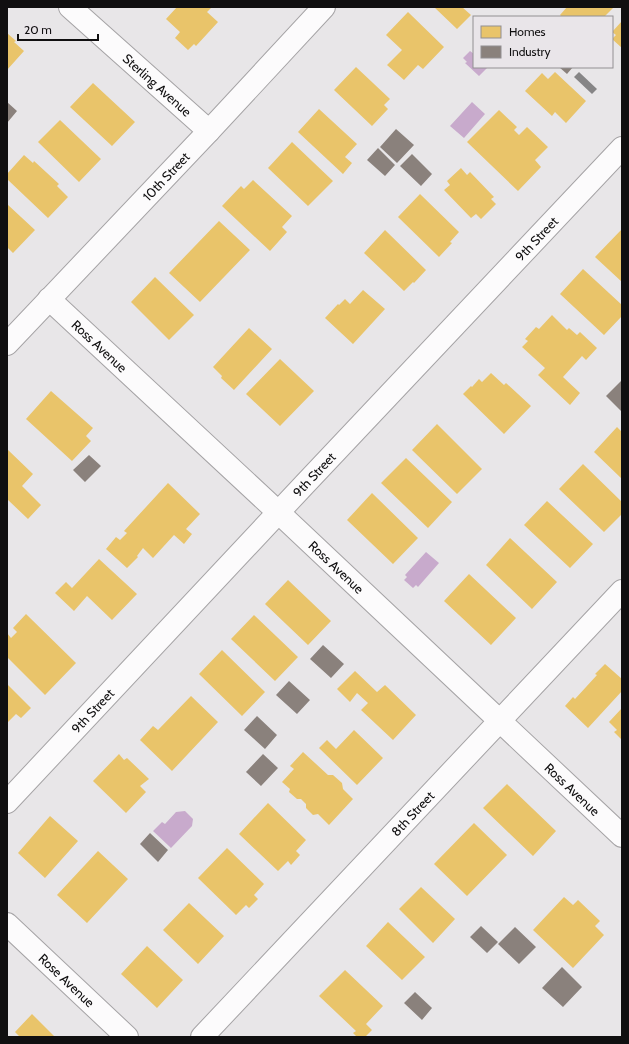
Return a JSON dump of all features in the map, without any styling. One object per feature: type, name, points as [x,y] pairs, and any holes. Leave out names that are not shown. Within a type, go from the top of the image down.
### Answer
[{"type":"street","name":"Sterling Avenue","points":[[70,7],[209,131]]},
{"type":"street","name":"10th Street","points":[[7,344],[324,7]]},
{"type":"street","name":"9th Street","points":[[7,802],[278,512],[622,148]]},
{"type":"street","name":"Ross Avenue","points":[[50,299],[622,836]]},
{"type":"street","name":"8th Street","points":[[202,1037],[622,591]]},
{"type":"street","name":"Rose Avenue","points":[[7,924],[127,1037]]},
{"type":"shaded area","points":[[470,51],[473,53],[473,68],[487,68],[479,76],[465,63],[467,62],[463,58]]},
{"type":"shaded area","points":[[472,102],[485,114],[464,138],[450,126]]},
{"type":"shaded area","points":[[426,552],[439,563],[418,587],[416,585],[413,588],[404,580],[407,577],[405,575]]},
{"type":"shaded area","points":[[185,811],[193,819],[192,826],[171,848],[153,831],[162,822],[165,824],[176,812]]},
{"type":"building: Homes","points":[[177,7],[212,7],[207,12],[218,22],[196,46],[194,44],[188,50],[175,38],[180,32],[166,19]]},
{"type":"building: Homes","points":[[434,7],[462,7],[471,15],[457,29]]},
{"type":"building: Homes","points":[[567,7],[614,7],[605,16],[560,15]]},
{"type":"building: Homes","points":[[408,12],[444,47],[423,69],[418,65],[404,80],[387,65],[402,50],[386,35]]},
{"type":"building: Homes","points":[[622,21],[622,48],[613,40],[616,35],[613,31]]},
{"type":"building: Homes","points":[[7,33],[24,51],[7,70]]},
{"type":"building: Homes","points":[[356,67],[390,99],[384,105],[388,109],[372,126],[334,90]]},
{"type":"building: Homes","points":[[555,72],[586,101],[566,123],[555,112],[552,116],[525,91],[542,73],[548,79]]},
{"type":"building: Homes","points":[[93,83],[135,122],[112,146],[70,107]]},
{"type":"building: Homes","points":[[319,109],[357,144],[345,157],[352,163],[343,174],[298,132]]},
{"type":"building: Homes","points":[[499,110],[517,127],[514,130],[519,135],[527,127],[548,147],[535,160],[541,167],[518,191],[467,142]]},
{"type":"building: Homes","points":[[60,120],[101,159],[79,182],[38,142]]},
{"type":"building: Homes","points":[[292,142],[333,181],[308,206],[268,168]]},
{"type":"building: Homes","points":[[24,155],[33,163],[34,161],[59,184],[57,186],[68,197],[48,218],[7,179],[7,174]]},
{"type":"building: Homes","points":[[461,168],[467,175],[470,172],[494,197],[491,199],[496,204],[481,219],[476,214],[471,218],[444,190],[450,185],[447,181]]},
{"type":"building: Homes","points":[[253,180],[292,216],[282,227],[287,232],[270,251],[222,206],[241,186],[244,189]]},
{"type":"building: Homes","points":[[420,194],[459,232],[450,242],[452,243],[439,257],[398,217]]},
{"type":"building: Homes","points":[[7,204],[35,230],[13,253],[7,247]]},
{"type":"building: Homes","points":[[219,221],[250,250],[200,302],[169,273]]},
{"type":"building: Homes","points":[[622,229],[622,282],[595,257]]},
{"type":"building: Homes","points":[[385,230],[426,270],[404,291],[364,253]]},
{"type":"building: Homes","points":[[583,269],[622,305],[622,316],[604,335],[560,294]]},
{"type":"building: Homes","points":[[155,277],[194,315],[169,340],[131,302]]},
{"type":"building: Homes","points":[[363,290],[385,309],[353,344],[325,318],[345,299],[350,304]]},
{"type":"building: Homes","points":[[552,315],[567,330],[569,328],[577,335],[580,332],[597,348],[586,360],[582,356],[563,377],[580,393],[570,405],[538,375],[545,368],[522,347],[528,341],[525,339],[536,327],[539,329]]},
{"type":"building: Homes","points":[[249,328],[272,349],[234,390],[221,378],[222,376],[213,367]]},
{"type":"building: Homes","points":[[280,359],[314,391],[280,426],[246,394]]},
{"type":"building: Homes","points":[[491,373],[504,385],[506,383],[531,406],[504,434],[463,394],[479,379],[482,382]]},
{"type":"building: Homes","points":[[51,391],[93,428],[86,436],[91,441],[72,461],[26,419]]},
{"type":"building: Homes","points":[[437,424],[482,469],[457,494],[412,450]]},
{"type":"building: Homes","points":[[617,427],[622,432],[622,479],[594,452]]},
{"type":"building: Homes","points":[[7,449],[33,474],[22,486],[41,505],[28,519],[7,499]]},
{"type":"building: Homes","points":[[406,458],[452,502],[428,528],[381,483]]},
{"type":"building: Homes","points":[[583,464],[622,502],[622,514],[604,532],[559,489]]},
{"type":"building: Homes","points":[[168,483],[200,514],[186,529],[192,534],[184,544],[174,535],[153,558],[143,548],[137,556],[138,557],[127,568],[106,549],[116,537],[120,540],[127,533],[124,531]]},
{"type":"building: Homes","points":[[372,493],[418,538],[393,564],[347,520]]},
{"type":"building: Homes","points":[[547,501],[593,544],[570,568],[524,525]]},
{"type":"building: Homes","points":[[510,538],[557,582],[532,609],[486,565]]},
{"type":"building: Homes","points":[[99,559],[137,594],[112,620],[87,596],[74,611],[55,593],[66,582],[72,588]]},
{"type":"building: Homes","points":[[469,574],[516,618],[491,645],[444,601]]},
{"type":"building: Homes","points":[[288,580],[331,621],[308,645],[265,604]]},
{"type":"building: Homes","points":[[26,614],[76,663],[45,695],[7,657],[7,633],[11,638],[17,632],[13,628]]},
{"type":"building: Homes","points":[[254,615],[298,657],[275,681],[231,639]]},
{"type":"building: Homes","points":[[222,650],[265,692],[242,716],[199,674]]},
{"type":"building: Homes","points":[[605,664],[622,679],[622,691],[588,728],[565,706],[573,697],[575,699]]},
{"type":"building: Homes","points":[[355,671],[377,692],[385,685],[416,715],[393,740],[361,710],[368,703],[357,693],[350,702],[337,689]]},
{"type":"building: Homes","points":[[7,684],[31,708],[21,718],[16,714],[7,723]]},
{"type":"building: Homes","points":[[191,696],[218,722],[172,771],[140,740],[153,726],[158,730]]},
{"type":"building: Homes","points":[[622,708],[622,740],[614,732],[617,730],[609,722]]},
{"type":"building: Homes","points":[[354,730],[383,758],[357,785],[319,748],[327,740],[336,749]]},
{"type":"building: Homes","points":[[303,752],[328,775],[333,775],[342,783],[343,789],[353,799],[329,825],[318,814],[313,815],[306,808],[306,804],[301,799],[297,799],[289,792],[290,789],[282,782],[294,769],[290,766]]},
{"type":"building: Homes","points":[[119,754],[124,760],[127,758],[149,779],[140,786],[146,792],[126,813],[93,781]]},
{"type":"building: Homes","points":[[507,784],[556,831],[533,856],[483,808]]},
{"type":"building: Homes","points":[[268,803],[306,840],[296,851],[300,855],[291,865],[288,861],[278,871],[239,834]]},
{"type":"building: Homes","points":[[50,816],[78,841],[45,878],[18,853]]},
{"type":"building: Homes","points":[[474,823],[507,855],[467,896],[434,864]]},
{"type":"building: Homes","points":[[227,848],[264,884],[254,895],[258,899],[249,908],[246,905],[236,915],[198,878]]},
{"type":"building: Homes","points":[[98,851],[128,879],[87,923],[57,895]]},
{"type":"building: Homes","points":[[421,887],[455,919],[433,943],[399,909]]},
{"type":"building: Homes","points":[[564,897],[573,905],[578,900],[600,921],[595,926],[604,935],[573,968],[533,930]]},
{"type":"building: Homes","points":[[189,903],[224,936],[198,964],[163,930]]},
{"type":"building: Homes","points":[[388,922],[425,957],[402,980],[366,946]]},
{"type":"building: Homes","points":[[147,946],[183,980],[157,1008],[121,974]]},
{"type":"building: Homes","points":[[345,970],[383,1006],[366,1024],[372,1030],[365,1037],[357,1037],[353,1033],[356,1031],[319,996]]},
{"type":"building: Homes","points":[[32,1014],[55,1037],[20,1037],[15,1032]]},
{"type":"building: Industry","points":[[560,68],[572,68],[567,74]]},
{"type":"building: Industry","points":[[7,102],[17,111],[7,123]]},
{"type":"building: Industry","points":[[396,129],[414,145],[397,163],[380,147]]},
{"type":"building: Industry","points":[[378,148],[395,165],[385,176],[367,160]]},
{"type":"building: Industry","points":[[412,154],[432,174],[421,186],[400,166]]},
{"type":"building: Industry","points":[[622,380],[622,412],[606,396]]},
{"type":"building: Industry","points":[[89,455],[101,466],[85,482],[73,470]]},
{"type":"building: Industry","points":[[323,645],[344,664],[331,678],[310,659]]},
{"type":"building: Industry","points":[[289,681],[310,700],[297,714],[276,695]]},
{"type":"building: Industry","points":[[257,716],[277,735],[265,749],[244,730]]},
{"type":"building: Industry","points":[[263,754],[278,768],[261,786],[246,772]]},
{"type":"building: Industry","points":[[150,833],[168,850],[158,862],[140,844]]},
{"type":"building: Industry","points":[[481,926],[498,942],[487,953],[470,937]]},
{"type":"building: Industry","points":[[515,927],[536,947],[519,964],[498,944]]},
{"type":"building: Industry","points":[[562,967],[582,987],[563,1007],[542,988]]},
{"type":"building: Industry","points":[[415,992],[432,1008],[422,1020],[404,1003]]},
{"type":"building: Other","points":[[579,72],[597,89],[592,94],[574,77]]}]
